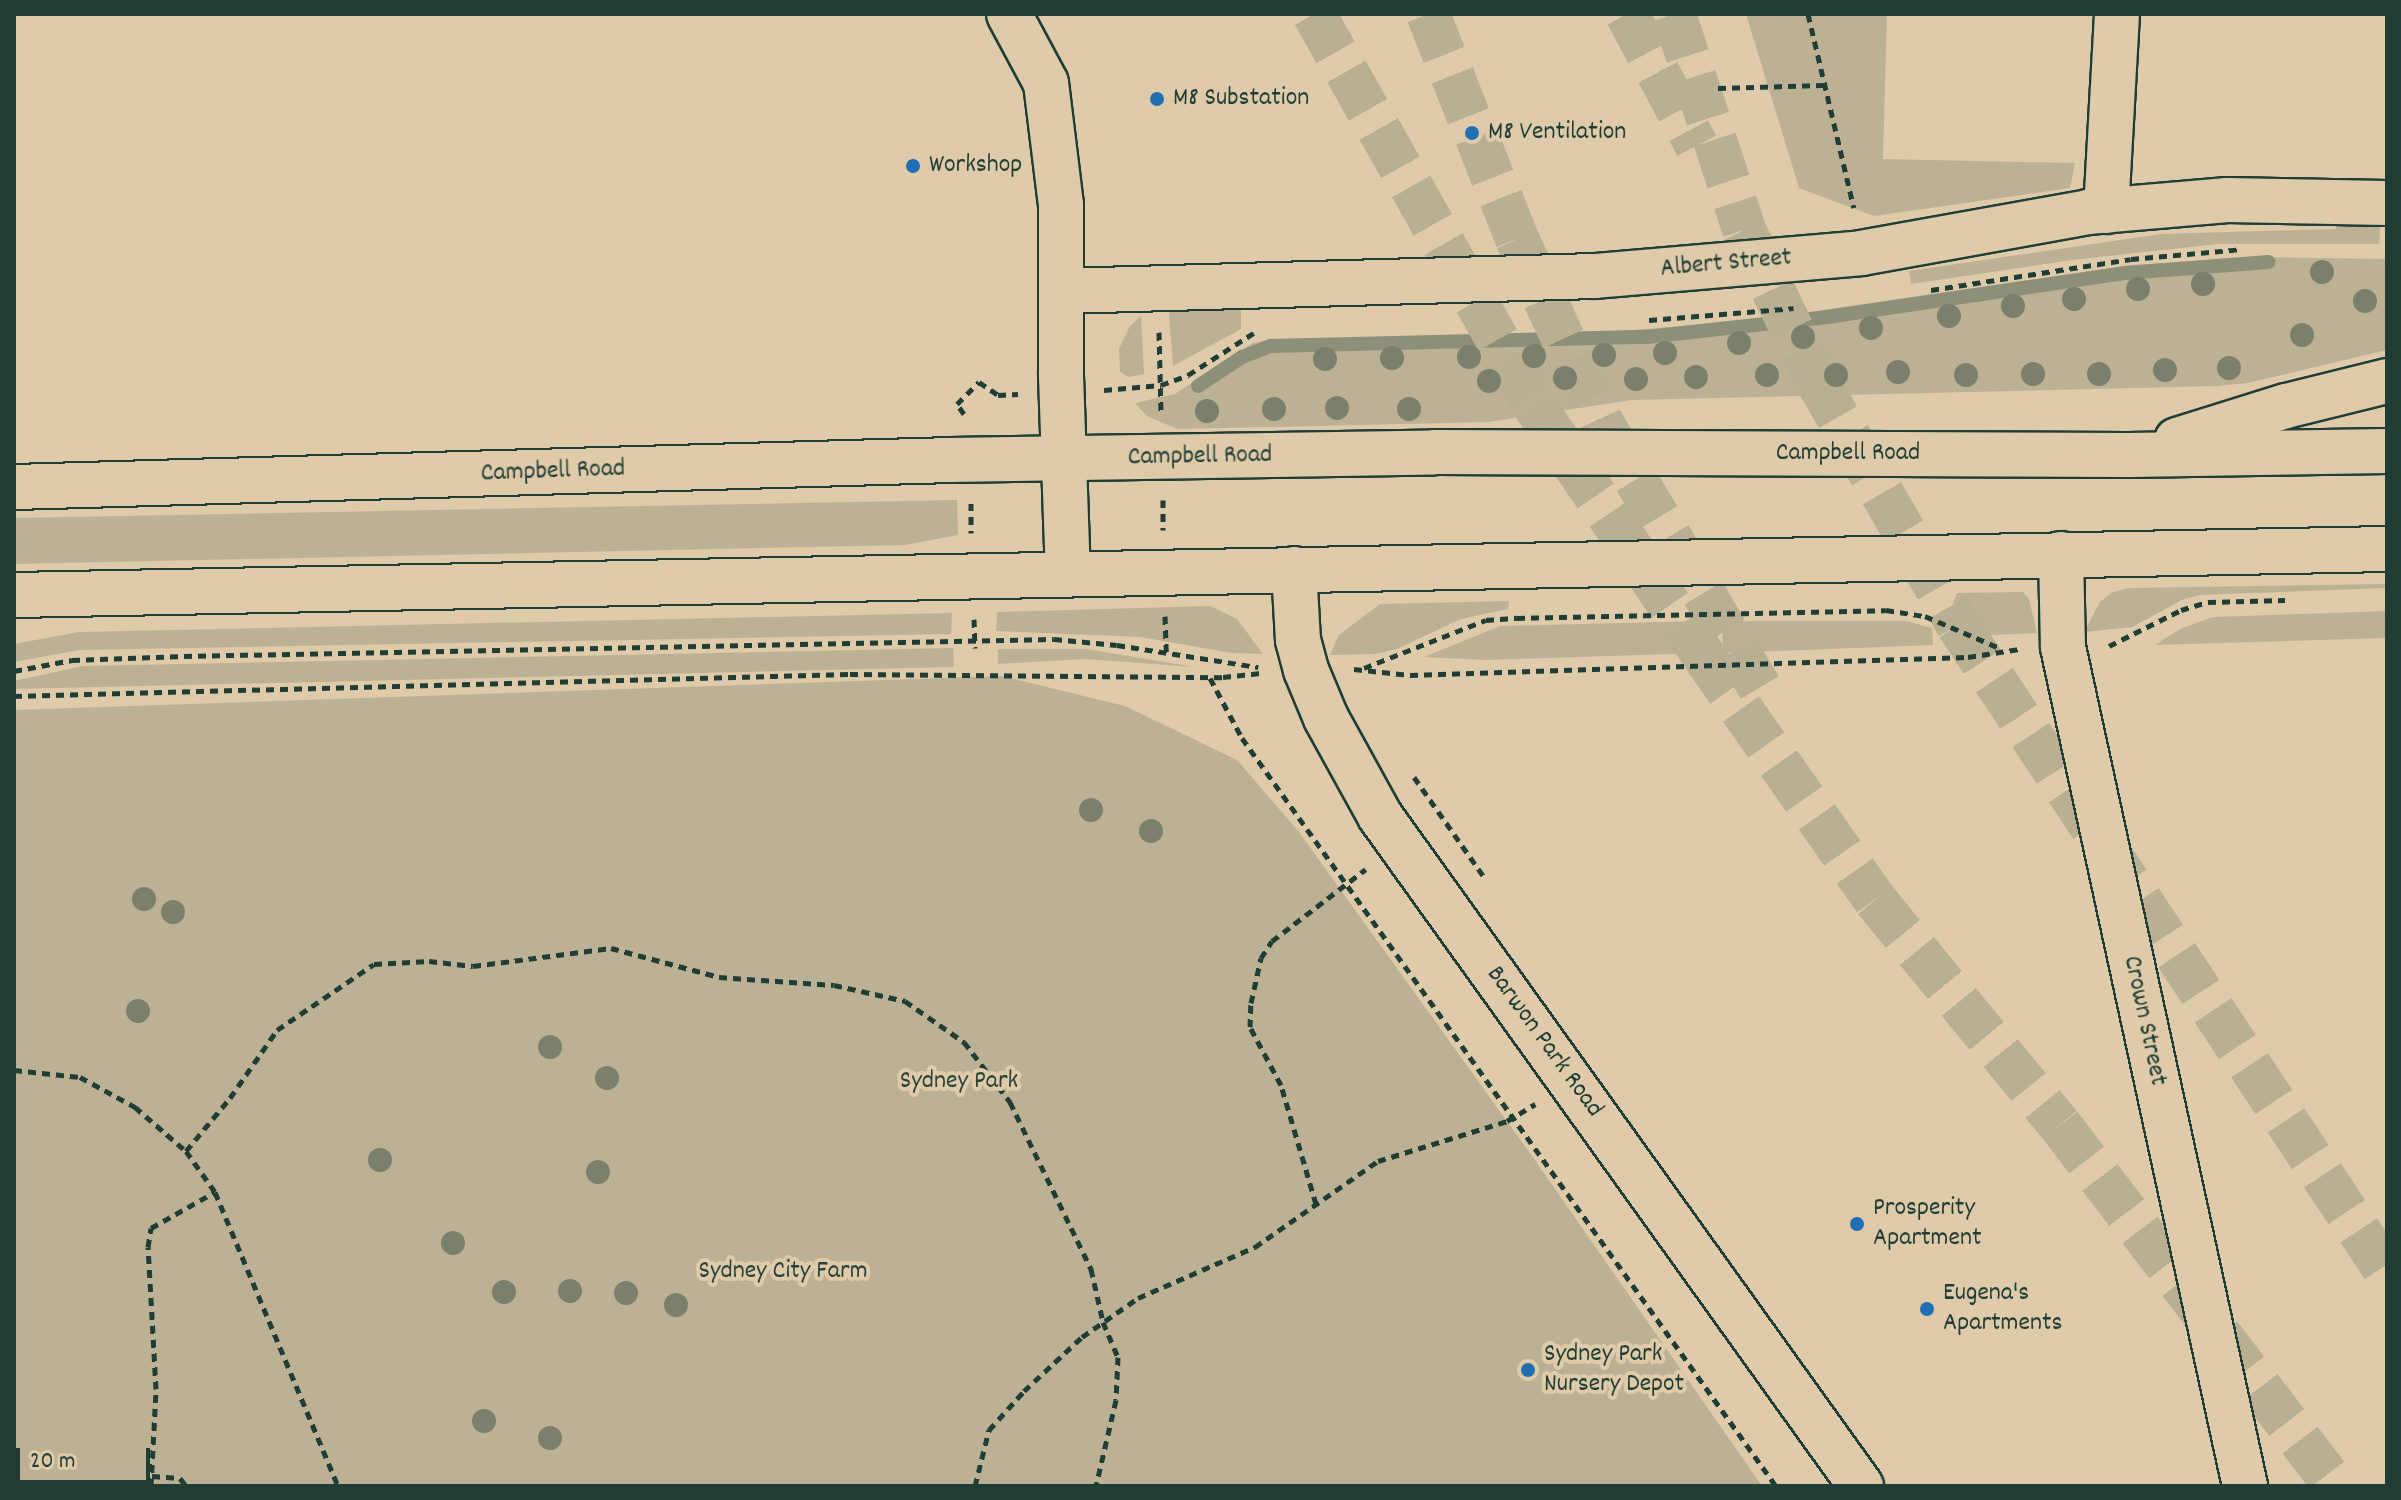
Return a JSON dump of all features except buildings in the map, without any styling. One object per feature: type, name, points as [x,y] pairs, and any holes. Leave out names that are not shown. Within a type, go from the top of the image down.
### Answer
[{"type":"main road","points":[[1009,14],[1046,83],[1061,205],[1068,574]]},
{"type":"main road","points":[[2106,211],[2117,14]]},
{"type":"main road","name":"Albert Street","points":[[1062,291],[1595,276],[1861,253],[2106,211],[2227,200],[2387,203]]},
{"type":"main road","points":[[2128,455],[2286,406],[2387,381]]},
{"type":"main road","name":"Campbell Road","points":[[14,487],[969,459],[1434,452],[2128,455],[2387,451]]},
{"type":"main road","points":[[14,595],[2387,549]]},
{"type":"main road","name":"Crown Street","points":[[2061,554],[2063,647],[2245,1486]]},
{"type":"main road","name":"Barwon Park Road","points":[[1294,569],[1298,640],[1306,670],[1326,718],[1390,830],[1861,1486]]},
{"type":"path","points":[[1808,14],[1859,229],[1861,253]]},
{"type":"path","points":[[1718,88],[1823,85]]},
{"type":"path","points":[[1159,322],[1166,652]]},
{"type":"path","points":[[973,576],[969,422],[957,404],[979,382],[998,395]]},
{"type":"path","points":[[2107,647],[2181,610],[2208,602],[2298,600]]},
{"type":"path","points":[[1886,610],[1925,616],[2003,649],[1968,657],[1410,675],[1363,669],[1486,620],[1517,618],[1886,610]]},
{"type":"path","points":[[974,644],[975,630]]},
{"type":"path","points":[[14,671],[72,660],[184,656],[974,644],[1054,639],[1166,652],[1265,671],[1209,677],[850,674],[14,696]]},
{"type":"path","points":[[1209,677],[1242,738],[1776,1486]]},
{"type":"path","points":[[1316,1204],[1281,1085],[1250,1027],[1251,1003],[1261,958],[1272,941],[1346,885],[1390,830]]},
{"type":"path","points":[[186,1151],[230,1098],[277,1030],[374,964],[429,961],[473,966],[545,960],[611,948],[719,977],[834,985],[905,1001],[964,1042],[1010,1102],[1091,1269],[1103,1322],[1118,1357],[1116,1400],[1096,1486]]},
{"type":"path","points":[[14,1070],[80,1077],[135,1107],[186,1151],[215,1192],[338,1486]]},
{"type":"path","points":[[975,1486],[989,1430],[1024,1391],[1103,1322],[1138,1298],[1255,1247],[1378,1161],[1514,1117],[1573,1081]]},
{"type":"path","points":[[151,1486],[156,1389],[148,1247],[151,1228],[215,1192]]},
{"type":"path","points":[[152,1476],[180,1478],[186,1486]]},
{"type":"green space","points":[[1746,14],[1887,14],[1883,159],[2075,163],[2070,188],[1874,216],[1799,188]]},
{"type":"green space","points":[[2381,217],[2379,244],[2218,244],[2072,260],[1911,284],[1909,271],[2161,234],[2336,229],[2337,220]]},
{"type":"green space","points":[[2257,257],[2386,259],[2387,350],[2248,383],[2217,386],[1632,400],[1489,422],[1177,429],[1147,416],[1135,403],[1175,394],[1253,343],[1273,339],[1587,334],[1754,320],[2132,265]]},
{"type":"green space","points":[[1168,300],[1241,301],[1241,329],[1173,366]]},
{"type":"green space","points":[[1141,316],[1144,374],[1129,377],[1120,372],[1119,349],[1130,326]]},
{"type":"green space","points":[[957,500],[958,535],[905,545],[14,564],[14,518]]},
{"type":"green space","points":[[2387,584],[2387,588],[2200,595],[2182,600],[2132,627],[2084,632],[2100,602],[2111,593],[2128,588]]},
{"type":"green space","points":[[2023,592],[2029,599],[2037,633],[1990,635],[1973,627],[1953,602],[1957,593]]},
{"type":"green space","points":[[1509,601],[1508,609],[1461,619],[1397,649],[1374,654],[1330,655],[1339,635],[1380,604]]},
{"type":"green space","points":[[1210,606],[1237,619],[1263,654],[1232,653],[1140,637],[996,631],[997,612]]},
{"type":"green space","points":[[2387,611],[2387,638],[2155,645],[2180,629],[2213,617]]},
{"type":"green space","points":[[952,613],[951,634],[80,650],[14,662],[14,644],[79,632]]},
{"type":"green space","points":[[1704,621],[1703,653],[1484,660],[1424,657],[1500,626]]},
{"type":"green space","points":[[1722,621],[1907,621],[1932,628],[1933,645],[1723,653]]},
{"type":"green space","points":[[953,648],[954,667],[14,689],[14,681],[83,666]]},
{"type":"green space","points":[[998,649],[1086,649],[1195,667],[1085,659],[998,664]]},
{"type":"green space","name":"Sydney Park","points":[[1002,676],[1125,706],[1237,760],[1299,832],[1532,1156],[1762,1486],[14,1486],[14,710]]},
{"type":"waterway","points":[[1198,386],[1242,357],[1271,346],[1647,337],[1827,317],[2126,273],[2269,262]]},
{"type":"tunnel","points":[[1314,14],[1534,405],[1703,655],[1875,900],[2060,1125],[2335,1486]]},
{"type":"tunnel","points":[[1428,14],[1517,239],[1602,423],[1764,695]]},
{"type":"tunnel","points":[[1627,14],[1697,146]]},
{"type":"tunnel","points":[[1674,14],[1744,230],[1816,379],[1958,625],[2387,1273]]},
{"type":"place","name":"M8 Substation","points":[[1157,99]]},
{"type":"place","name":"M8 Ventilation","points":[[1472,133]]},
{"type":"place","name":"Workshop","points":[[913,166]]},
{"type":"place","name":"Prosperity Apartment","points":[[1857,1224]]},
{"type":"place","name":"Eugena's Apartments","points":[[1927,1309]]},
{"type":"place","name":"Sydney Park Nursery Depot","points":[[1528,1370]]},
{"type":"park label","name":"Sydney City Farm","points":[[783,1272]]}]
